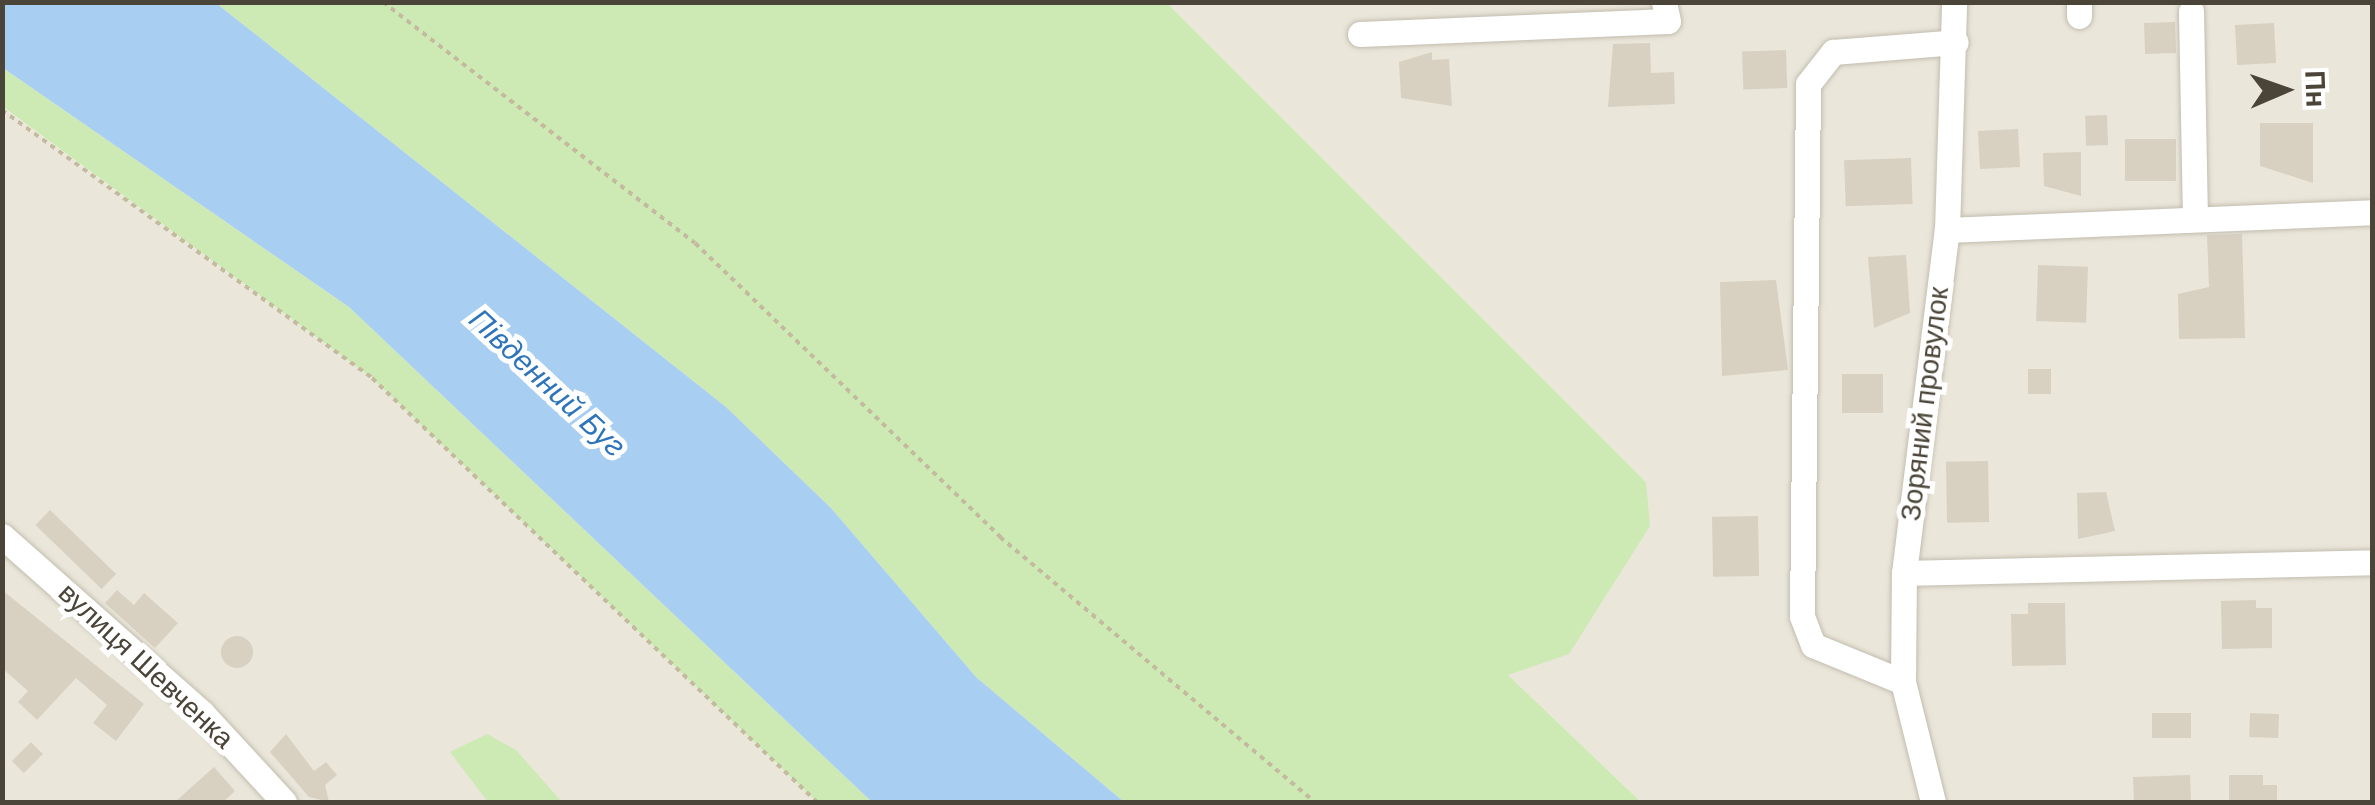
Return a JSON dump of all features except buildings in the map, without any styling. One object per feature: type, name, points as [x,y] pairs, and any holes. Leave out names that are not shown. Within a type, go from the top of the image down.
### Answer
[{"type":"street","points":[[1360,34],[1668,21],[1664,2]]},
{"type":"street","name":"Зоряний провулок","points":[[1933,802],[1903,682],[1904,573],[1946,230],[1956,42],[1954,2]]},
{"type":"street","points":[[2191,11],[2195,216]]},
{"type":"street","points":[[1903,682],[1813,645],[1802,616],[1808,84],[1833,52],[1956,42]]},
{"type":"street","points":[[1946,230],[2195,216],[2372,212]]},
{"type":"street","name":"вулиця Шевченка","points":[[2,536],[202,713],[284,802]]},
{"type":"street","points":[[1904,573],[2372,562]]},
{"type":"path","points":[[383,2],[695,243],[1000,537],[1315,802]]},
{"type":"path","points":[[2,110],[372,378],[818,802]]},
{"type":"shaded area","points":[[1167,3],[2372,3],[2372,802],[1641,802],[1508,675],[1646,482]]},
{"type":"shaded area","points":[[2,107],[372,378],[817,802],[3,802]]},
{"type":"green space","points":[[216,3],[1167,3],[1646,482],[1650,526],[1569,654],[1508,675],[1641,802],[1124,802],[976,677],[831,508],[726,407]]},
{"type":"green space","points":[[3,68],[349,307],[872,802],[817,802],[372,378],[3,107]]},
{"type":"green space","points":[[487,734],[516,750],[562,802],[488,802],[450,752]]},
{"type":"water","name":"Південний Буг","points":[[3,2],[216,3],[726,407],[831,508],[976,677],[1124,802],[872,802],[349,307],[3,68]]}]
